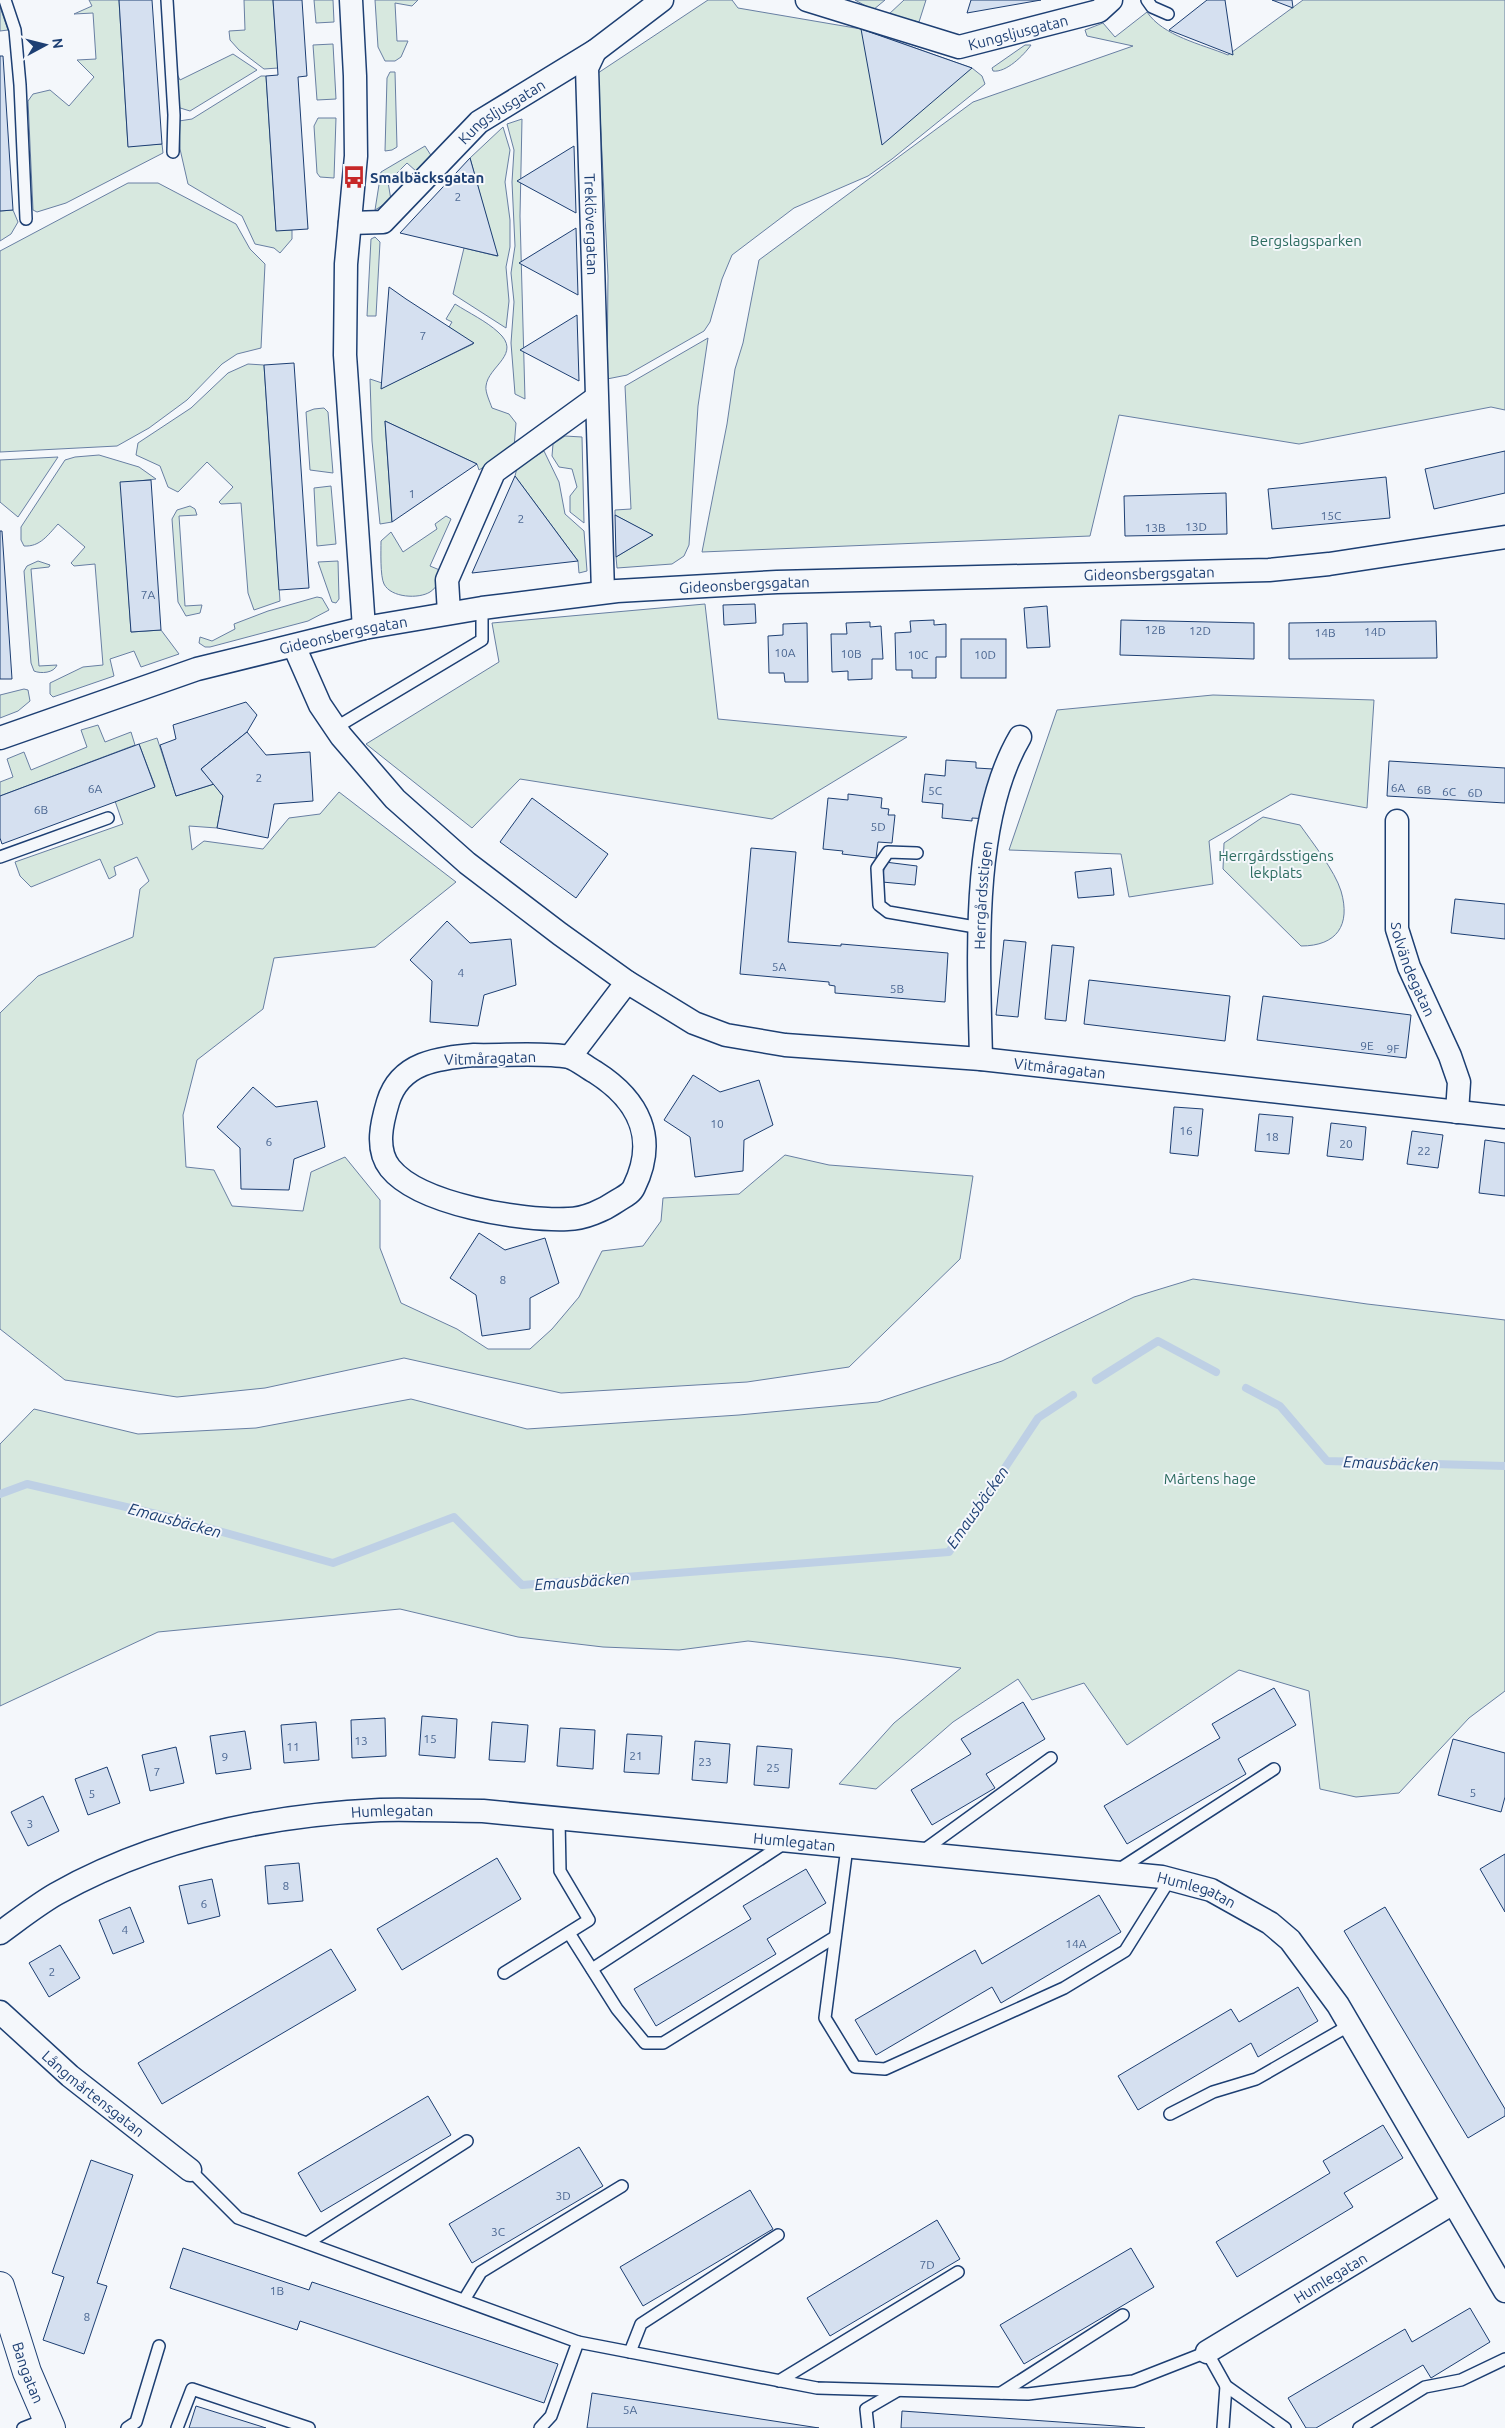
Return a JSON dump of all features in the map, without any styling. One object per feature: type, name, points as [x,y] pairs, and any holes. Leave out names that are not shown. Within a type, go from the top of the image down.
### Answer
[{"type":"street","points":[[351,0],[355,76],[356,156],[346,264],[345,355],[364,628]]},
{"type":"street","name":"Kungsljusgatan","points":[[808,0],[960,47],[1099,10],[1111,0]]},
{"type":"street","name":"Kungsljusgatan","points":[[350,223],[383,222],[479,122],[595,51],[657,1]]},
{"type":"street","name":"Treklövergatan","points":[[595,51],[587,68],[603,592]]},
{"type":"street","points":[[449,613],[447,580],[494,472],[596,398]]},
{"type":"street","name":"Gideonsbergsgatan","points":[[0,738],[197,669],[364,628],[482,608],[603,592],[777,582],[1269,570],[1329,564],[1505,537]]},
{"type":"street","name":"Vitmåragatan","points":[[294,646],[320,705],[336,728],[395,799],[467,863],[627,982],[694,1023],[726,1035],[786,1045],[981,1059],[1505,1117]]},
{"type":"street","name":"Herrgårdsstigen","points":[[981,1059],[981,928],[987,830],[1001,778],[1020,737]]},
{"type":"street","name":"Solvändegatan","points":[[1397,821],[1395,884],[1397,929],[1409,967],[1450,1056],[1459,1082],[1457,1112]]},
{"type":"street","points":[[570,1057],[627,982]]},
{"type":"street","name":"Vitmåragatan","points":[[474,1055],[570,1057],[608,1081],[634,1105],[641,1126],[645,1149],[641,1172],[632,1192],[606,1209],[569,1220],[508,1215],[442,1200],[410,1183],[390,1167],[382,1149],[381,1127],[388,1099],[404,1076],[417,1066],[441,1058],[474,1055]]},
{"type":"street","name":"Humlegatan","points":[[0,1933],[56,1895],[128,1859],[168,1844],[296,1817],[381,1810],[482,1811],[1170,1879],[1211,1890],[1270,1923],[1290,1940],[1311,1966],[1350,2025],[1505,2291]]},
{"type":"street","name":"Långmårtensgatan","points":[[0,2012],[70,2076],[190,2170]]},
{"type":"street","name":"Humlegatan","points":[[1207,2352],[1453,2203]]},
{"type":"street","name":"Bangatan","points":[[0,2286],[27,2372],[40,2425]]},
{"type":"lane","points":[[4,0],[15,30],[20,85],[26,219]]},
{"type":"lane","points":[[167,0],[174,115],[173,152]]},
{"type":"lane","points":[[1147,0],[1152,7],[1168,14]]},
{"type":"lane","points":[[336,728],[482,640],[482,608]]},
{"type":"lane","points":[[0,856],[108,818]]},
{"type":"lane","points":[[917,853],[888,852],[876,868],[879,905],[888,912],[981,928]]},
{"type":"lane","points":[[918,1854],[1051,1758]]},
{"type":"lane","points":[[1115,1873],[1274,1769]]},
{"type":"lane","points":[[504,1973],[589,1920],[560,1871],[559,1819]]},
{"type":"lane","points":[[592,1969],[789,1841]]},
{"type":"lane","points":[[847,1847],[825,2018],[855,2067],[885,2069],[1064,1988],[1124,1952],[1170,1879]]},
{"type":"lane","points":[[569,1932],[617,2009],[645,2043],[663,2043],[835,1937]]},
{"type":"lane","points":[[1170,2114],[1213,2092],[1256,2080],[1350,2025]]},
{"type":"lane","points":[[308,2243],[467,2141]]},
{"type":"lane","points":[[190,2170],[238,2218],[578,2342],[817,2388],[1028,2394],[1133,2381],[1207,2352],[1226,2386],[1285,2428]]},
{"type":"lane","points":[[464,2300],[481,2272],[622,2186]]},
{"type":"lane","points":[[630,2352],[641,2324],[778,2235]]},
{"type":"lane","points":[[779,2381],[958,2272]]},
{"type":"lane","points":[[1001,2393],[1123,2315]]},
{"type":"lane","points":[[540,2428],[552,2416],[578,2342]]},
{"type":"lane","points":[[127,2428],[136,2422],[159,2346]]},
{"type":"lane","points":[[1359,2428],[1425,2387],[1461,2380],[1505,2359]]},
{"type":"lane","points":[[1223,2428],[1226,2386]]},
{"type":"lane","points":[[177,2428],[192,2389],[309,2428]]},
{"type":"lane","points":[[868,2428],[866,2409],[899,2390]]},
{"type":"green space","points":[[89,0],[119,0],[128,146],[162,144],[163,153],[66,203],[37,212],[33,210],[28,101],[33,94],[50,90],[69,106],[94,77],[77,60],[96,59],[93,13],[74,14],[92,6]]},
{"type":"green space","points":[[244,0],[273,0],[278,68],[264,69],[239,50],[230,40],[229,31],[245,30]]},
{"type":"green space","points":[[314,0],[333,0],[334,22],[316,23]]},
{"type":"green space","points":[[375,0],[418,0],[412,6],[395,3],[397,41],[408,41],[401,57],[395,61],[385,61],[378,47]]},
{"type":"green space","points":[[708,0],[732,0],[738,8],[861,29],[972,68],[982,76],[985,84],[868,176],[794,208],[732,255],[722,279],[710,322],[704,331],[627,375],[607,379],[608,276],[598,73]]},
{"type":"green space","points":[[855,0],[885,0],[873,10]]},
{"type":"green space","points":[[904,0],[926,0],[919,22],[888,15]]},
{"type":"green space","name":"Bergslagsparken","points":[[1303,0],[1505,0],[1505,410],[1491,407],[1299,444],[1119,415],[1090,536],[702,552],[727,424],[735,369],[743,343],[759,260],[973,102],[1133,46],[1087,36],[1085,30],[1103,23],[1115,37],[1147,12],[1154,20],[1173,33],[1228,55]]},
{"type":"green space","points":[[0,7],[8,30],[0,31]]},
{"type":"green space","points":[[333,44],[336,99],[317,100],[313,45]]},
{"type":"green space","points":[[1025,45],[1031,45],[1024,54],[1009,66],[993,71],[992,68]]},
{"type":"green space","points":[[233,54],[257,70],[190,111],[177,107],[174,68],[180,80]]},
{"type":"green space","points":[[390,72],[395,72],[397,147],[385,151],[387,78]]},
{"type":"green space","points":[[261,76],[266,76],[276,230],[292,230],[292,239],[280,253],[274,248],[255,244],[242,216],[188,184],[180,149],[179,121],[192,119]]},
{"type":"green space","points":[[318,118],[336,118],[334,178],[320,177],[317,173],[314,126]]},
{"type":"green space","points":[[522,119],[520,216],[525,399],[515,394],[511,343],[514,302],[511,273],[515,246],[512,182],[514,150],[507,124]]},
{"type":"green space","points":[[503,127],[510,150],[505,182],[510,220],[510,247],[506,267],[509,301],[506,328],[453,294],[464,248],[497,256],[470,158]]},
{"type":"green space","points":[[425,146],[432,157],[417,172],[407,163],[388,182],[391,200],[375,210],[381,172]]},
{"type":"green space","points":[[128,183],[158,183],[236,224],[250,249],[265,264],[261,348],[237,354],[222,364],[187,400],[149,428],[117,446],[0,452],[0,251]]},
{"type":"green space","points":[[13,210],[18,222],[11,234],[0,241],[0,211]]},
{"type":"green space","points":[[375,237],[380,242],[376,316],[367,316],[371,239]]},
{"type":"green space","points":[[455,304],[488,324],[505,340],[506,353],[488,379],[486,388],[492,408],[509,414],[516,423],[514,448],[479,470],[477,464],[385,421],[392,522],[380,524],[372,441],[370,379],[382,383],[382,388],[473,344],[449,327],[452,322],[446,319]]},
{"type":"green space","points":[[708,338],[698,406],[689,545],[684,556],[672,564],[617,568],[616,557],[652,535],[615,515],[615,510],[631,509],[625,386]]},
{"type":"green space","points":[[248,364],[264,365],[280,601],[254,610],[248,593],[241,503],[221,504],[219,502],[233,487],[207,462],[178,492],[168,487],[160,466],[136,455],[138,443],[191,408],[228,373]]},
{"type":"green space","points":[[324,408],[328,412],[333,473],[310,470],[306,412]]},
{"type":"green space","points":[[565,436],[582,437],[584,523],[570,512],[570,496],[577,487],[572,469],[559,467],[552,456],[553,444]]},
{"type":"green space","points":[[544,451],[559,482],[565,514],[584,531],[587,571],[579,573],[578,561],[515,476],[517,468]]},
{"type":"green space","points":[[99,455],[139,467],[156,479],[121,483],[131,632],[161,630],[179,654],[141,667],[134,651],[110,659],[114,676],[53,697],[50,694],[50,683],[83,667],[103,665],[95,564],[74,566],[71,563],[85,547],[58,524],[43,540],[30,546],[24,546],[21,540],[21,527],[65,460],[75,457]]},
{"type":"green space","points":[[58,457],[18,517],[0,502],[0,460]]},
{"type":"green space","points":[[331,486],[336,544],[317,546],[314,488]]},
{"type":"green space","points":[[190,506],[195,509],[197,515],[179,516],[185,606],[202,605],[200,613],[186,616],[178,602],[172,519],[177,510]]},
{"type":"green space","points":[[446,516],[451,519],[430,566],[442,571],[435,588],[419,596],[399,595],[388,589],[384,584],[382,575],[381,541],[391,532],[403,552],[437,529],[435,524]]},
{"type":"green space","points":[[38,561],[50,565],[49,567],[31,569],[39,666],[57,665],[53,670],[44,673],[34,671],[31,663],[24,571],[27,566]]},
{"type":"green space","points":[[338,561],[339,599],[336,603],[332,602],[318,562]]},
{"type":"green space","points":[[317,597],[322,598],[329,610],[308,621],[210,647],[205,647],[199,643],[200,637],[212,641],[235,629],[234,624],[268,611]]},
{"type":"green space","points":[[705,604],[718,719],[907,737],[772,819],[520,779],[472,828],[366,744],[499,662],[492,623]]},
{"type":"green space","points":[[24,689],[28,690],[30,701],[18,711],[0,718],[0,695]]},
{"type":"green space","points":[[1213,695],[1374,700],[1367,808],[1291,794],[1209,841],[1213,884],[1129,897],[1121,854],[1009,850],[1057,710]]},
{"type":"green space","points":[[98,725],[105,742],[131,732],[135,745],[0,796],[0,782],[13,777],[7,759],[24,752],[31,770],[87,747],[81,730]]},
{"type":"green space","points":[[157,738],[176,796],[214,784],[223,796],[217,828],[189,826],[192,850],[204,841],[263,849],[289,818],[320,814],[339,792],[456,882],[375,947],[274,958],[263,1009],[197,1060],[183,1115],[186,1167],[214,1170],[232,1206],[303,1211],[311,1172],[345,1157],[380,1200],[380,1248],[401,1303],[457,1329],[488,1349],[530,1349],[552,1329],[579,1297],[602,1251],[643,1246],[661,1221],[663,1198],[739,1194],[785,1155],[829,1165],[973,1176],[960,1259],[849,1367],[747,1382],[561,1393],[404,1358],[265,1388],[177,1397],[65,1380],[0,1329],[0,1013],[38,976],[133,937],[140,889],[149,881],[137,857],[114,867],[116,875],[109,879],[100,859],[31,887],[20,876],[15,862],[123,824],[115,801],[155,786],[139,744]]},
{"type":"green space","name":"Herrgårdsstigens lekplats","points":[[1263,817],[1300,825],[1334,875],[1341,891],[1344,914],[1338,931],[1332,938],[1313,945],[1301,946],[1223,869],[1224,843]]},
{"type":"green space","name":"Mårtens hage","points":[[1193,1279],[1367,1304],[1505,1320],[1505,1691],[1469,1718],[1399,1793],[1356,1797],[1320,1789],[1309,1691],[1239,1670],[1127,1745],[1084,1683],[1032,1700],[1018,1679],[953,1722],[876,1789],[839,1784],[894,1723],[961,1668],[748,1641],[679,1650],[603,1647],[518,1637],[400,1609],[158,1632],[0,1706],[0,1444],[34,1409],[138,1434],[256,1428],[411,1399],[527,1429],[739,1415],[878,1402],[1002,1361],[1134,1297]]},
{"type":"building","points":[[119,0],[152,0],[162,144],[128,147]]},
{"type":"building","points":[[273,0],[302,0],[307,76],[298,77],[308,229],[276,231],[266,76],[278,75]]},
{"type":"building","points":[[971,0],[1041,0],[967,13]]},
{"type":"building","points":[[1207,0],[1225,0],[1233,55],[1169,30]]},
{"type":"building","points":[[1272,0],[1292,0],[1293,8]]},
{"type":"building","points":[[861,29],[972,68],[882,145]]},
{"type":"building","points":[[0,56],[3,56],[13,210],[0,211]]},
{"type":"building","points":[[574,146],[576,213],[517,181]]},
{"type":"building","points":[[470,158],[498,256],[400,233]]},
{"type":"building","points":[[576,228],[578,295],[519,263]]},
{"type":"building","points":[[389,287],[474,343],[381,389]]},
{"type":"building","points":[[577,315],[579,381],[520,350]]},
{"type":"building","points":[[294,363],[309,588],[279,590],[264,365]]},
{"type":"building","points":[[385,421],[477,464],[392,522]]},
{"type":"building","points":[[1505,451],[1505,493],[1434,509],[1425,469]]},
{"type":"building","points":[[515,476],[578,561],[472,573]]},
{"type":"building","points":[[1386,477],[1390,518],[1272,529],[1268,489]]},
{"type":"building","points":[[151,480],[161,630],[131,632],[120,482]]},
{"type":"building","points":[[1226,493],[1227,534],[1125,536],[1124,496]]},
{"type":"building","points":[[615,515],[653,535],[616,557]]},
{"type":"building","points":[[0,531],[2,531],[12,679],[0,679]]},
{"type":"building","points":[[755,604],[756,623],[724,625],[723,605]]},
{"type":"building","points":[[1047,606],[1050,647],[1027,648],[1024,608]]},
{"type":"building","points":[[934,620],[934,625],[946,624],[946,657],[936,657],[936,678],[912,678],[912,670],[896,670],[895,633],[911,632],[910,621]]},
{"type":"building","points":[[1121,620],[1254,623],[1254,659],[1120,655]]},
{"type":"building","points":[[1436,621],[1437,658],[1289,659],[1289,623]]},
{"type":"building","points":[[870,622],[870,627],[881,626],[883,659],[872,659],[872,679],[848,680],[848,671],[832,672],[831,634],[847,634],[846,623]]},
{"type":"building","points":[[807,623],[808,682],[785,682],[784,673],[769,673],[768,636],[783,635],[783,624]]},
{"type":"building","points":[[961,639],[1006,639],[1006,678],[961,678]]},
{"type":"building","points":[[246,702],[257,715],[247,732],[201,769],[214,784],[176,796],[160,745],[176,739],[173,725]]},
{"type":"building","points":[[247,732],[266,755],[310,752],[313,801],[274,804],[268,838],[217,828],[223,796],[201,769]]},
{"type":"building","points":[[139,744],[155,787],[2,844],[0,838],[0,796]]},
{"type":"building","points":[[946,760],[976,762],[976,768],[993,769],[989,819],[972,818],[972,821],[942,818],[943,804],[922,802],[925,774],[945,776]]},
{"type":"building","points":[[1389,761],[1505,768],[1505,803],[1387,796]]},
{"type":"building","points":[[848,794],[882,798],[881,808],[889,809],[888,815],[895,815],[892,843],[878,842],[876,858],[842,854],[843,851],[823,849],[828,798],[848,800]]},
{"type":"building","points":[[532,798],[608,854],[576,898],[500,842]]},
{"type":"building","points":[[751,848],[796,852],[788,942],[841,946],[841,944],[948,953],[945,1002],[835,993],[835,986],[829,985],[829,982],[740,974]]},
{"type":"building","points":[[885,862],[917,866],[915,885],[882,882]]},
{"type":"building","points":[[1111,868],[1114,895],[1078,898],[1075,872]]},
{"type":"building","points":[[1455,899],[1505,904],[1505,939],[1451,933]]},
{"type":"building","points":[[447,921],[470,943],[511,939],[516,985],[484,995],[478,1026],[430,1022],[432,981],[410,960]]},
{"type":"building","points":[[1004,940],[1026,942],[1018,1017],[996,1015]]},
{"type":"building","points":[[1052,945],[1074,947],[1066,1021],[1045,1019]]},
{"type":"building","points":[[1089,980],[1230,996],[1225,1041],[1084,1024]]},
{"type":"building","points":[[1263,996],[1411,1015],[1406,1058],[1257,1040]]},
{"type":"building","points":[[693,1075],[720,1092],[759,1080],[773,1125],[744,1140],[743,1171],[695,1177],[690,1137],[664,1120]]},
{"type":"building","points":[[253,1087],[276,1107],[317,1101],[325,1147],[294,1159],[289,1190],[241,1189],[240,1148],[217,1127]]},
{"type":"building","points":[[1174,1107],[1203,1109],[1198,1156],[1170,1153]]},
{"type":"building","points":[[1259,1114],[1293,1117],[1289,1154],[1255,1151]]},
{"type":"building","points":[[1331,1123],[1366,1127],[1363,1160],[1327,1156]]},
{"type":"building","points":[[1412,1131],[1443,1135],[1438,1168],[1407,1164]]},
{"type":"building","points":[[1485,1140],[1505,1143],[1505,1196],[1479,1193]]},
{"type":"building","points":[[479,1233],[505,1250],[545,1238],[559,1283],[530,1298],[530,1329],[482,1336],[476,1295],[450,1278]]},
{"type":"building","points":[[1274,1688],[1296,1725],[1238,1759],[1246,1774],[1127,1844],[1104,1806],[1220,1738],[1212,1724]]},
{"type":"building","points":[[1023,1702],[1045,1739],[986,1774],[995,1788],[932,1825],[911,1790],[971,1754],[961,1739]]},
{"type":"building","points":[[422,1716],[457,1719],[455,1758],[419,1755]]},
{"type":"building","points":[[385,1718],[386,1756],[352,1758],[351,1720]]},
{"type":"building","points":[[316,1722],[319,1760],[284,1763],[281,1725]]},
{"type":"building","points":[[492,1722],[528,1725],[525,1762],[489,1760]]},
{"type":"building","points":[[560,1728],[595,1730],[593,1769],[557,1766]]},
{"type":"building","points":[[245,1731],[251,1769],[216,1774],[210,1736]]},
{"type":"building","points":[[627,1734],[662,1736],[659,1774],[624,1772]]},
{"type":"building","points":[[1453,1739],[1505,1753],[1505,1797],[1501,1812],[1438,1795]]},
{"type":"building","points":[[695,1741],[730,1744],[727,1783],[692,1780]]},
{"type":"building","points":[[757,1746],[792,1749],[789,1788],[754,1785]]},
{"type":"building","points":[[176,1747],[184,1783],[150,1791],[142,1755]]},
{"type":"building","points":[[107,1767],[120,1803],[88,1815],[75,1779]]},
{"type":"building","points":[[43,1796],[59,1831],[28,1846],[11,1812]]},
{"type":"building","points":[[1505,1854],[1505,1912],[1480,1869]]},
{"type":"building","points":[[497,1858],[521,1899],[402,1970],[377,1929]]},
{"type":"building","points":[[299,1863],[303,1901],[268,1904],[265,1866]]},
{"type":"building","points":[[806,1869],[826,1903],[767,1939],[776,1954],[656,2026],[634,1989],[751,1919],[743,1906]]},
{"type":"building","points":[[212,1879],[220,1916],[188,1924],[179,1886]]},
{"type":"building","points":[[1099,1895],[1121,1932],[1001,2003],[992,1987],[876,2055],[855,2020],[975,1950],[982,1964]]},
{"type":"building","points":[[130,1907],[144,1942],[113,1954],[99,1920]]},
{"type":"building","points":[[1385,1907],[1505,2109],[1505,2116],[1468,2138],[1344,1931]]},
{"type":"building","points":[[60,1945],[80,1978],[49,1997],[29,1963]]},
{"type":"building","points":[[331,1949],[356,1990],[162,2104],[138,2063]]},
{"type":"building","points":[[1298,1987],[1318,2021],[1258,2057],[1251,2043],[1138,2110],[1118,2076],[1231,2009],[1239,2022]]},
{"type":"building","points":[[428,2096],[451,2135],[321,2212],[298,2173]]},
{"type":"building","points":[[1383,2125],[1403,2158],[1344,2193],[1353,2207],[1237,2277],[1216,2242],[1330,2173],[1323,2161]]},
{"type":"building","points":[[579,2147],[603,2186],[472,2263],[449,2224]]},
{"type":"building","points":[[91,2160],[133,2175],[97,2283],[107,2286],[84,2354],[43,2340],[64,2277],[52,2273]]},
{"type":"building","points":[[750,2190],[773,2229],[643,2306],[620,2267]]},
{"type":"building","points":[[937,2220],[960,2259],[830,2336],[807,2298]]},
{"type":"building","points":[[183,2248],[309,2290],[312,2282],[558,2364],[544,2403],[300,2321],[297,2330],[170,2288]]},
{"type":"building","points":[[1131,2248],[1154,2287],[1024,2364],[1000,2325]]},
{"type":"building","points":[[1470,2308],[1490,2342],[1431,2378],[1423,2365],[1316,2428],[1306,2428],[1288,2398],[1405,2329],[1412,2342]]},
{"type":"building","points":[[592,2393],[819,2428],[587,2428]]},
{"type":"building","points":[[196,2406],[266,2428],[189,2428]]},
{"type":"building","points":[[902,2411],[1145,2428],[901,2428]]},
{"type":"waterway","name":"Emausbäcken","points":[[1096,1380],[1158,1341],[1216,1372]]},
{"type":"waterway","name":"Emausbäcken","points":[[1246,1388],[1280,1406],[1327,1461],[1505,1466]]},
{"type":"waterway","name":"Emausbäcken","points":[[0,1494],[27,1484],[165,1516],[333,1563],[454,1517],[522,1585],[949,1552],[1038,1418],[1073,1395]]},
{"type":"place","name":"Smalbäcksgatan","points":[[354,177]]}]
